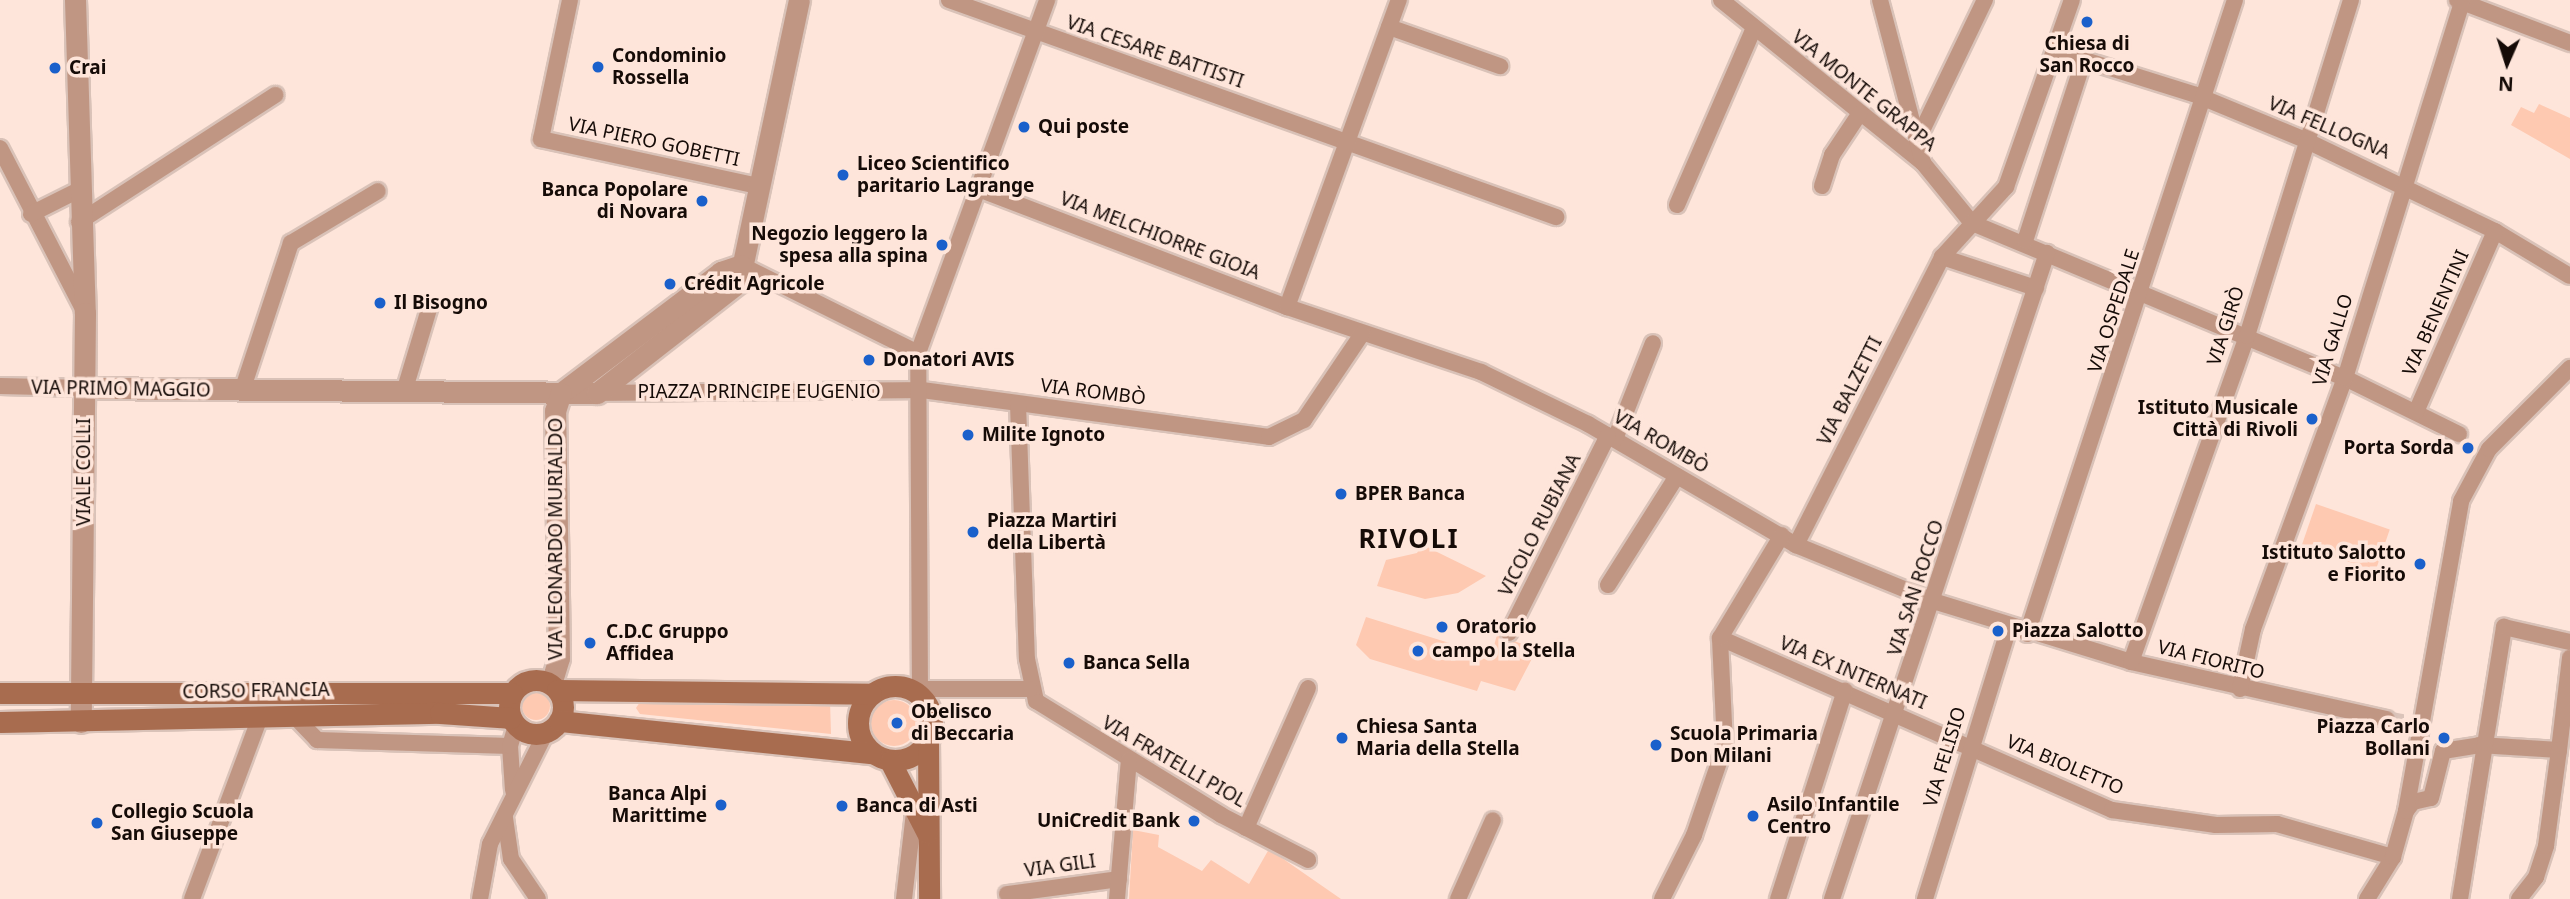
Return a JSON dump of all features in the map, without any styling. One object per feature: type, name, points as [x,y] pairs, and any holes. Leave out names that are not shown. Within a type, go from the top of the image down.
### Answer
[{"type":"main road","points":[[928,740],[915,755],[880,757],[552,727],[513,722],[512,693],[531,680],[554,687],[871,694],[897,686],[922,692],[932,716],[928,740],[931,845],[929,899]]},
{"type":"main road","points":[[552,727],[563,706],[554,687]]},
{"type":"main road","name":"CORSO FRANCIA","points":[[0,693],[512,693]]},
{"type":"main road","points":[[871,694],[857,722],[880,757],[915,801],[931,845]]},
{"type":"main road","name":"CORSO FRANCIA","points":[[0,723],[298,720],[454,713],[513,722]]},
{"type":"street","name":"VIALE COLLI","points":[[75,0],[77,191],[85,313],[81,722]]},
{"type":"street","name":"VIA PIERO GOBETTI","points":[[570,0],[541,139],[760,186]]},
{"type":"street","name":"PIAZZA PRINCIPE EUGENIO","points":[[597,393],[734,290],[760,186],[799,0]]},
{"type":"street","name":"VIA CESARE BATTISTI","points":[[949,0],[1348,141],[1556,218]]},
{"type":"street","points":[[922,390],[1018,404],[1030,689],[922,692],[922,390],[918,353],[1047,0]]},
{"type":"street","points":[[1287,307],[1399,0]]},
{"type":"street","name":"VIA MONTE GRAPPA","points":[[1721,0],[1923,163],[1972,223]]},
{"type":"street","points":[[1880,0],[1923,163]]},
{"type":"street","points":[[1917,141],[1985,0]]},
{"type":"street","name":"VIA BALZETTI","points":[[1796,545],[1942,257],[2006,187],[2072,0]]},
{"type":"street","name":"VIA OSPEDALE","points":[[2027,634],[2143,290],[2202,97],[2235,0]]},
{"type":"street","name":"VIA GIRÒ","points":[[2131,662],[2246,336],[2305,140],[2351,0]]},
{"type":"street","points":[[2460,1],[2570,43]]},
{"type":"street","name":"VIA GALLO","points":[[2240,689],[2253,629],[2345,377],[2402,183],[2460,1]]},
{"type":"street","points":[[1389,27],[1500,66]]},
{"type":"street","points":[[1677,205],[1754,28]]},
{"type":"street","name":"VIA FELLOGNA","points":[[2056,51],[2202,97],[2305,140],[2402,183],[2495,230],[2570,276]]},
{"type":"street","points":[[2025,241],[2084,60]]},
{"type":"street","points":[[79,222],[275,94]]},
{"type":"street","points":[[1822,186],[1832,155],[1860,113]]},
{"type":"street","points":[[0,148],[31,214],[85,313]]},
{"type":"street","name":"VIA MELCHIORRE GIOIA","points":[[978,189],[1287,307]]},
{"type":"street","points":[[31,214],[77,191]]},
{"type":"street","points":[[242,391],[291,243],[378,191]]},
{"type":"street","points":[[1972,223],[2025,241],[2047,253],[2143,290],[2345,377],[2459,434]]},
{"type":"street","name":"VIA BENENTINI","points":[[2416,412],[2495,230]]},
{"type":"street","name":"VIA SAN ROCCO","points":[[1832,899],[1898,714],[2047,253]]},
{"type":"street","points":[[1942,257],[2036,288]]},
{"type":"street","points":[[561,393],[721,272],[741,265],[918,353]]},
{"type":"street","name":"VIA ROMBÒ","points":[[1287,307],[1481,372],[1611,437],[1796,545],[1933,601]]},
{"type":"street","points":[[404,393],[429,309]]},
{"type":"street","name":"VIA ROMBÒ","points":[[1018,404],[1280,436],[1304,420],[1362,334]]},
{"type":"street","name":"VICOLO RUBIANA","points":[[1509,633],[1611,437],[1653,342]]},
{"type":"street","points":[[2367,899],[2393,857],[2406,813],[2461,501],[2489,449],[2570,368]]},
{"type":"street","name":"VIA PRIMO MAGGIO","points":[[0,386],[561,393]]},
{"type":"street","name":"PIAZZA PRINCIPE EUGENIO","points":[[561,393],[922,390]]},
{"type":"street","name":"VIA LEONARDO MURIALDO","points":[[554,687],[559,658],[555,411],[561,393]]},
{"type":"street","points":[[1608,584],[1677,476]]},
{"type":"street","points":[[1662,899],[1694,835],[1724,745],[1720,638],[1782,535]]},
{"type":"street","points":[[1933,601],[2027,634]]},
{"type":"street","points":[[2460,899],[2504,627],[2570,642]]},
{"type":"street","name":"VIA FELISIO","points":[[1929,898],[1968,746],[2009,628]]},
{"type":"street","name":"VIA FIORITO","points":[[2027,634],[2240,689],[2387,719]]},
{"type":"street","name":"VIA EX INTERNATI","points":[[1720,638],[1845,690],[1968,746]]},
{"type":"street","points":[[2519,899],[2536,877],[2546,846],[2570,658]]},
{"type":"street","points":[[1247,828],[1308,688]]},
{"type":"street","name":"VIA FRATELLI PIOL","points":[[1030,689],[1046,711],[1129,761],[1308,860]]},
{"type":"street","points":[[1777,899],[1845,690]]},
{"type":"street","points":[[192,899],[259,720]]},
{"type":"street","name":"CORSO FRANCIA","points":[[298,720],[317,740],[510,746]]},
{"type":"street","points":[[513,722],[510,746],[513,790]]},
{"type":"street","points":[[480,899],[490,844],[505,818],[513,790],[552,727]]},
{"type":"street","points":[[2406,813],[2413,802],[2431,798],[2443,751],[2484,745],[2559,750]]},
{"type":"street","name":"VIA BIOLETTO","points":[[1968,746],[2129,815],[2277,824],[2393,857]]},
{"type":"street","points":[[1117,899],[1129,761]]},
{"type":"street","points":[[904,899],[915,801]]},
{"type":"street","points":[[505,818],[511,859],[538,899]]},
{"type":"street","points":[[1458,899],[1493,820]]},
{"type":"street","name":"VIA GILI","points":[[1007,894],[1119,879]]},
{"type":"shaded area","points":[[2539,104],[2570,118],[2570,159],[2511,125],[2521,107],[2534,113]]},
{"type":"shaded area","points":[[2316,504],[2390,529],[2375,571],[2302,546]]},
{"type":"shaded area","points":[[1422,544],[1486,576],[1458,593],[1425,599],[1377,586],[1386,560],[1417,553]]},
{"type":"shaded area","name":"campo la Stella","points":[[1366,617],[1491,656],[1497,635],[1537,649],[1515,691],[1481,681],[1477,691],[1370,659],[1356,645]]},
{"type":"shaded area","points":[[536,692],[546,696],[550,706],[546,716],[536,720],[526,716],[522,706],[526,696]]},
{"type":"shaded area","points":[[894,700],[910,707],[917,723],[910,739],[894,746],[878,739],[871,723],[878,707]]},
{"type":"shaded area","points":[[830,701],[831,734],[640,714],[636,708],[640,702]]},
{"type":"shaded area","points":[[1133,830],[1159,835],[1158,847],[1202,871],[1211,860],[1249,884],[1269,849],[1341,899],[1129,899]]},
{"type":"tunnel","points":[[2387,719],[2419,725]]},
{"type":"place","name":"Chiesa di San Rocco","points":[[2087,22]]},
{"type":"place","name":"Condominio Rossella","points":[[598,67]]},
{"type":"place","name":"Crai","points":[[55,68]]},
{"type":"place","name":"Qui poste","points":[[1024,127]]},
{"type":"place","name":"Liceo Scientifico paritario Lagrange","points":[[843,175]]},
{"type":"place","name":"Banca Popolare di Novara","points":[[702,201]]},
{"type":"place","name":"Negozio leggero la spesa alla spina","points":[[942,245]]},
{"type":"place","name":"Crédit Agricole","points":[[670,284]]},
{"type":"place","name":"Il Bisogno","points":[[380,303]]},
{"type":"place","name":"Donatori AVIS","points":[[869,360]]},
{"type":"place","name":"Istituto Musicale Città di Rivoli","points":[[2312,419]]},
{"type":"place","name":"Milite Ignoto","points":[[968,435]]},
{"type":"place","name":"Porta Sorda","points":[[2468,448]]},
{"type":"place","name":"BPER Banca","points":[[1341,494]]},
{"type":"place","name":"Piazza Martiri della Libertà","points":[[973,532]]},
{"type":"place","name":"Istituto Salotto e Fiorito","points":[[2420,564]]},
{"type":"place","name":"Oratorio","points":[[1442,627]]},
{"type":"place","name":"Piazza Salotto","points":[[1998,631]]},
{"type":"place","name":"C.D.C Gruppo Affidea","points":[[590,643]]},
{"type":"place","name":"campo la Stella","points":[[1418,651]]},
{"type":"place","name":"Banca Sella","points":[[1069,663]]},
{"type":"place","name":"Obelisco di Beccaria","points":[[897,723]]},
{"type":"place","name":"Chiesa Santa Maria della Stella","points":[[1342,738]]},
{"type":"place","name":"Piazza Carlo Bollani","points":[[2444,738]]},
{"type":"place","name":"Scuola Primaria Don Milani","points":[[1656,745]]},
{"type":"place","name":"Banca Alpi Marittime","points":[[721,805]]},
{"type":"place","name":"Banca di Asti","points":[[842,806]]},
{"type":"place","name":"Asilo Infantile Centro","points":[[1753,816]]},
{"type":"place","name":"UniCredit Bank","points":[[1194,821]]},
{"type":"place","name":"Collegio Scuola San Giuseppe","points":[[97,823]]},
{"type":"district","name":"RIVOLI","points":[[1409,539]]}]
